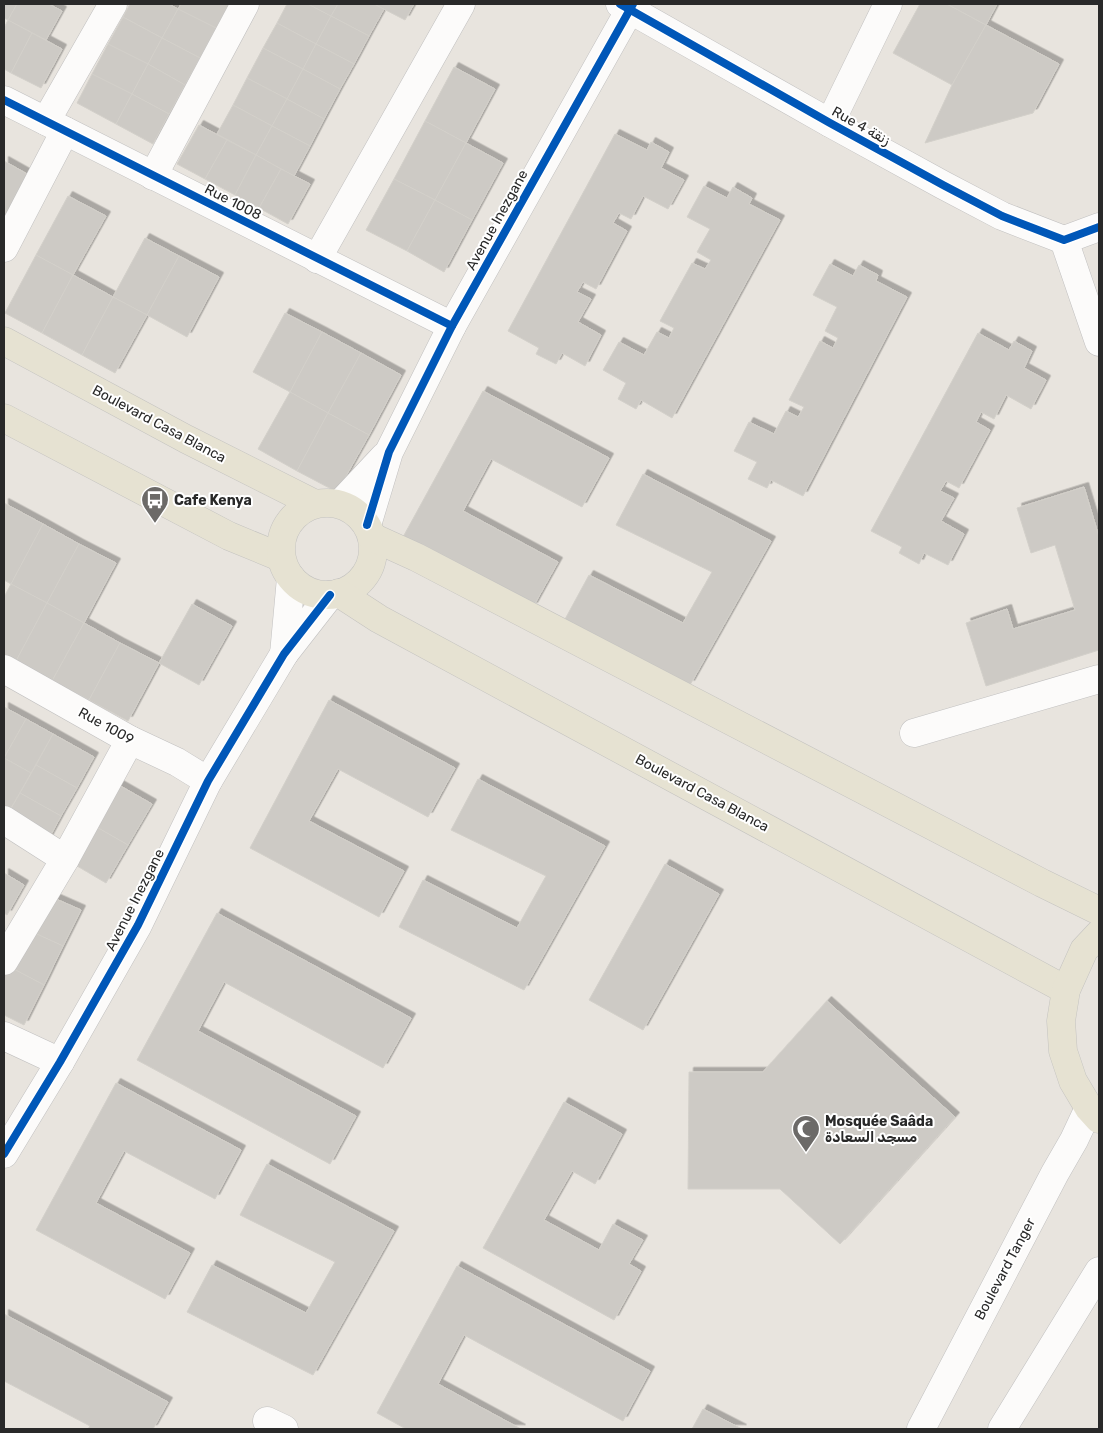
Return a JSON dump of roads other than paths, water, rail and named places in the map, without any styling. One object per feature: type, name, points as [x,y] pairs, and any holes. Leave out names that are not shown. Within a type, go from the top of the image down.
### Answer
[{"type":"main road","name":"Boulevard Casa Blanca","points":[[4,341],[186,439],[328,504]]},
{"type":"main road","points":[[4,418],[230,536],[285,567]]},
{"type":"main road","points":[[328,504],[351,509],[361,516],[370,531],[373,551],[370,566],[362,578],[352,587],[334,594],[319,594],[308,591],[298,586],[285,567],[281,540],[288,524],[299,511],[328,504]]},
{"type":"main road","points":[[370,531],[416,557],[1099,911]]},
{"type":"main road","name":"Boulevard Casa Blanca","points":[[334,594],[1066,990]]},
{"type":"main road","points":[[1094,1113],[1073,1081],[1063,1052],[1062,1021],[1066,990],[1084,950],[1099,934]]},
{"type":"street","points":[[4,248],[56,126],[114,4]]},
{"type":"street","points":[[153,176],[245,4]]},
{"type":"street","points":[[317,259],[461,4]]},
{"type":"street","points":[[830,123],[888,4]]},
{"type":"street","name":"Rue 4 زنقة","points":[[628,5],[830,123],[1002,216],[1064,240]]},
{"type":"street","name":"Avenue Inezgane","points":[[389,452],[452,326],[628,5]]},
{"type":"street","name":"Rue 1008","points":[[4,100],[452,326]]},
{"type":"street","points":[[1099,227],[1064,240],[1099,342]]},
{"type":"street","points":[[328,504],[389,452]]},
{"type":"street","points":[[370,531],[389,452]]},
{"type":"street","points":[[284,654],[285,567]]},
{"type":"street","name":"Avenue Inezgane","points":[[4,1154],[60,1062],[138,925],[208,780],[284,654],[334,594]]},
{"type":"street","name":"Rue 1009","points":[[4,670],[130,740],[177,762],[208,780]]},
{"type":"street","points":[[914,733],[1099,679]]},
{"type":"street","points":[[4,961],[65,859],[130,740]]},
{"type":"street","points":[[4,820],[65,859]]},
{"type":"street","points":[[4,1036],[60,1062]]},
{"type":"street","name":"Boulevard Tanger","points":[[921,1429],[1055,1172],[1074,1140],[1094,1113]]},
{"type":"street","points":[[1002,1429],[1099,1271]]},
{"type":"place","name":"Cafe Kenya","points":[[155,524]]},
{"type":"place","name":"Mosquée Saâda مسجد السعادة","points":[[806,1153]]}]
